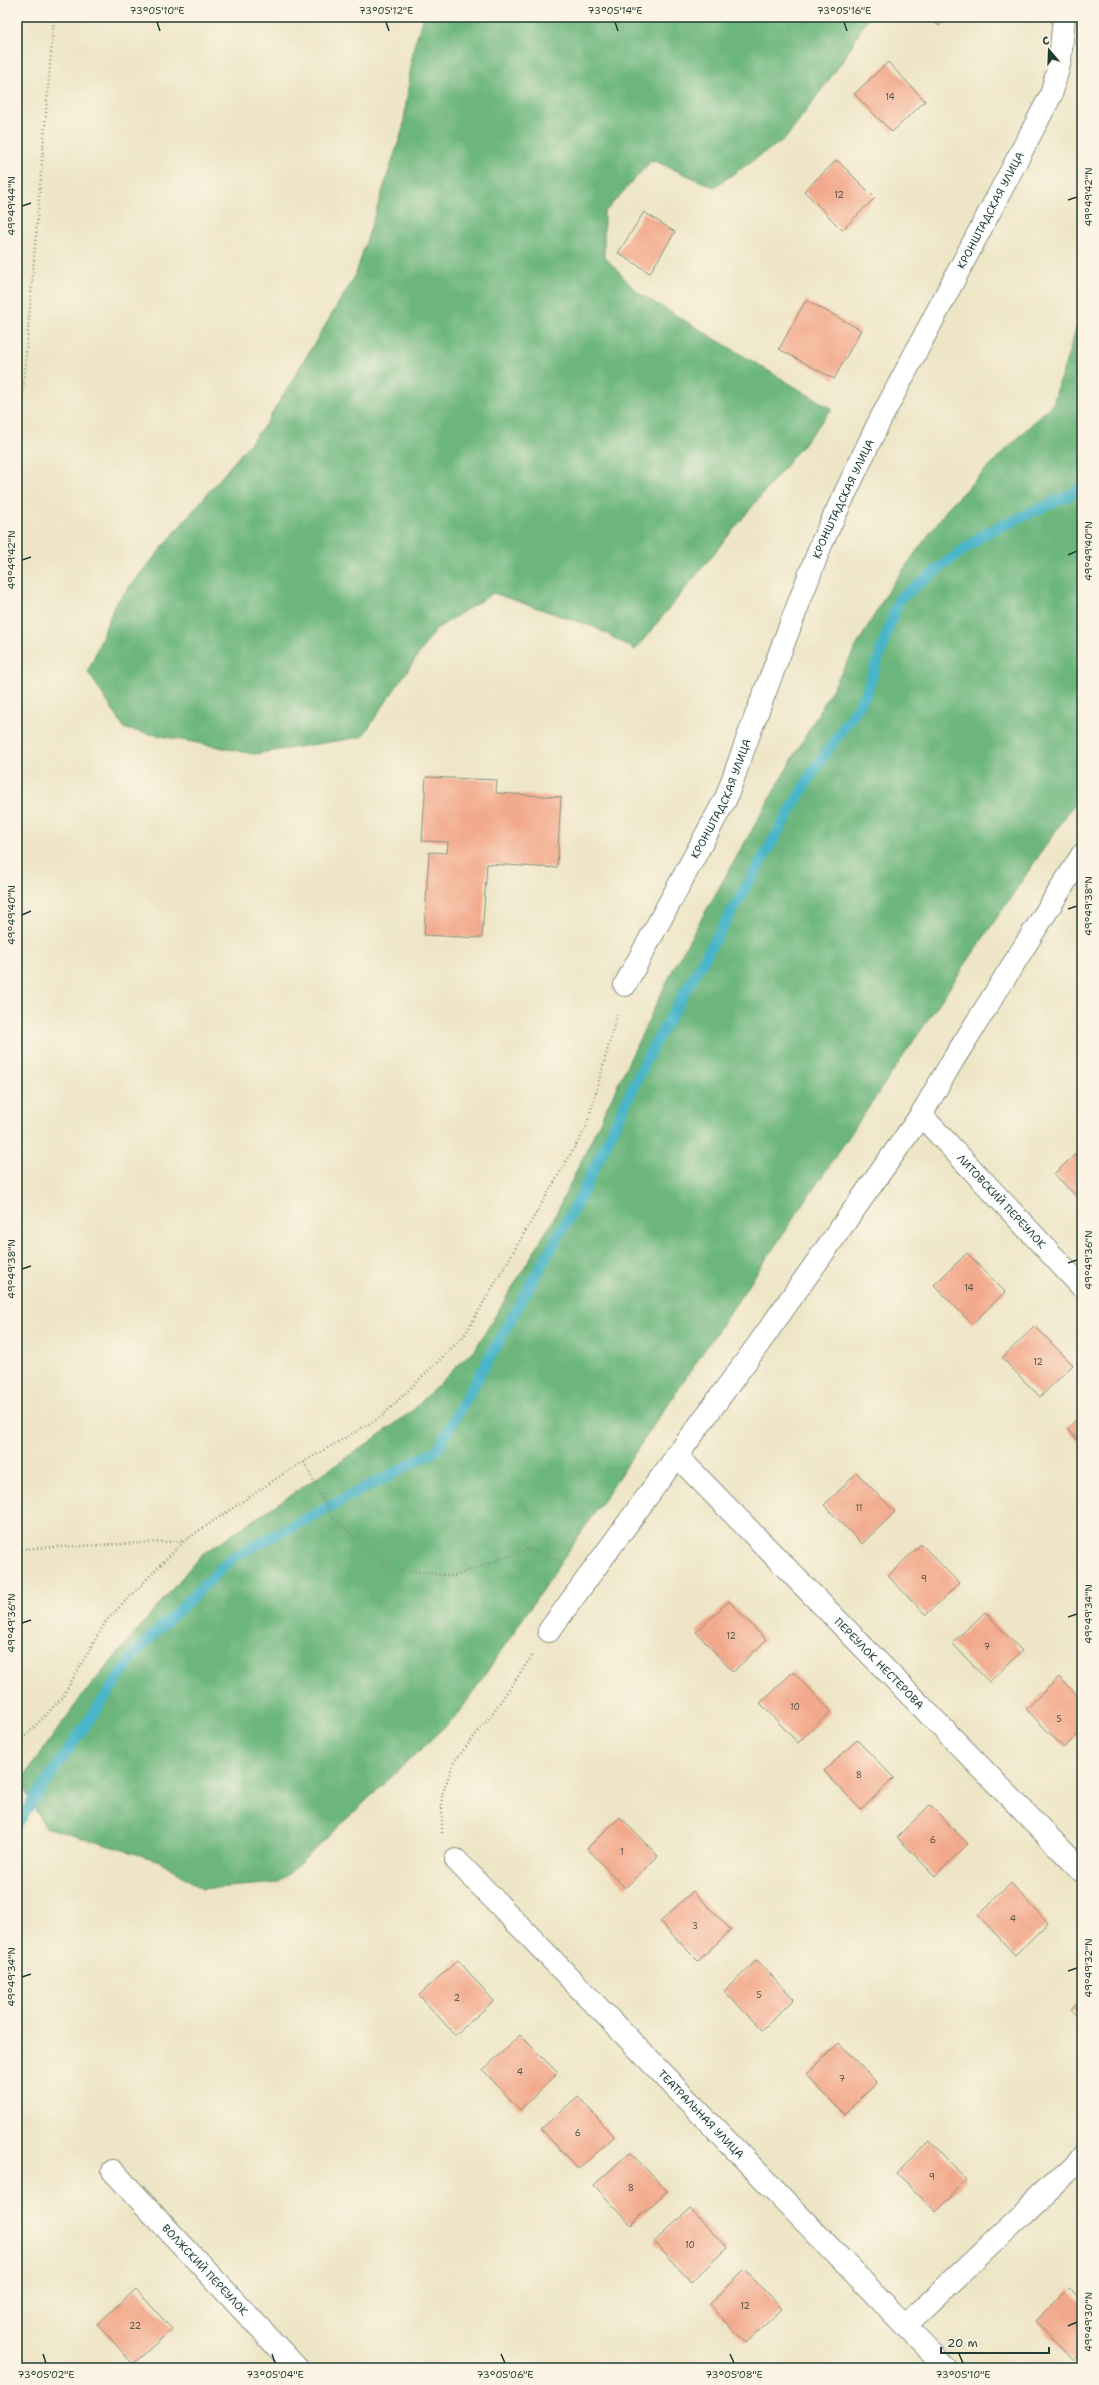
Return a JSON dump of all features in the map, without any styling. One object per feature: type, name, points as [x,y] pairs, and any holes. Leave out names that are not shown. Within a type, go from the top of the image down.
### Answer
[{"type":"street","name":"КРОНШТАДСКАЯ УЛИЦА","points":[[625,985],[726,798],[822,542],[878,424],[1051,95],[1060,61],[1064,17]]},
{"type":"street","points":[[549,1631],[676,1455],[760,1342],[921,1115],[953,1060],[1082,855]]},
{"type":"street","name":"ЛИТОВСКИЙ ПЕРЕУЛОК","points":[[921,1115],[1082,1287]]},
{"type":"street","name":"ПЕРЕУЛОК НЕСТЕРОВА","points":[[676,1455],[1082,1871]]},
{"type":"street","name":"ТЕАТРАЛЬНАЯ УЛИЦА","points":[[456,1860],[946,2368]]},
{"type":"street","points":[[906,2325],[1082,2158]]},
{"type":"street","name":"ВОЛЖСКИЙ ПЕРЕУЛОК","points":[[113,2171],[297,2368]]},
{"type":"path","points":[[17,464],[54,17]]},
{"type":"path","points":[[17,1745],[62,1698],[106,1621],[184,1541],[304,1462],[381,1417],[464,1336],[586,1128],[625,985]]},
{"type":"path","points":[[304,1462],[322,1501],[332,1517],[392,1569],[454,1576],[529,1549],[590,1574]]},
{"type":"path","points":[[17,1549],[184,1541]]},
{"type":"path","points":[[456,1860],[441,1830],[442,1794],[454,1762],[488,1718],[549,1631]]},
{"type":"green space","points":[[423,17],[868,17],[842,62],[786,138],[714,187],[652,160],[604,213],[604,256],[637,292],[832,409],[635,650],[596,628],[493,593],[436,629],[362,737],[254,754],[125,729],[88,672],[115,604],[265,425],[355,276],[403,128],[413,49]]},
{"type":"green space","points":[[1082,310],[1082,792],[459,1713],[279,1883],[202,1889],[160,1861],[45,1827],[20,1782],[82,1696],[201,1555],[364,1446],[412,1411],[477,1346],[552,1222],[674,967],[889,589],[951,504],[1053,403]]},
{"type":"building","points":[[930,17],[949,17],[939,26]]},
{"type":"building","points":[[888,62],[925,101],[892,132],[854,94]]},
{"type":"building","points":[[837,160],[875,198],[842,230],[804,191]]},
{"type":"building","points":[[644,212],[675,232],[650,273],[618,253]]},
{"type":"building","points":[[806,300],[861,330],[834,379],[779,349]]},
{"type":"building","points":[[426,777],[497,780],[496,793],[561,797],[557,868],[487,864],[482,938],[424,935],[429,852],[447,853],[448,842],[422,841]]},
{"type":"building","points":[[1082,1148],[1082,1202],[1054,1174]]},
{"type":"building","points":[[967,1253],[1005,1292],[972,1324],[934,1285]]},
{"type":"building","points":[[1035,1326],[1073,1365],[1040,1397],[1002,1358]]},
{"type":"building","points":[[1082,1414],[1082,1445],[1067,1429]]},
{"type":"building","points":[[857,1473],[895,1512],[862,1544],[824,1505]]},
{"type":"building","points":[[921,1544],[959,1583],[926,1615],[888,1576]]},
{"type":"building","points":[[729,1601],[766,1640],[733,1672],[696,1632]]},
{"type":"building","points":[[985,1612],[1022,1651],[989,1682],[952,1643]]},
{"type":"building","points":[[793,1672],[831,1711],[798,1743],[760,1703]]},
{"type":"building","points":[[1059,1677],[1082,1701],[1082,1730],[1064,1748],[1026,1709]]},
{"type":"building","points":[[857,1740],[894,1778],[861,1810],[824,1771]]},
{"type":"building","points":[[930,1805],[968,1844],[935,1876],[897,1837]]},
{"type":"building","points":[[620,1817],[658,1856],[625,1888],[587,1848]]},
{"type":"building","points":[[1011,1883],[1048,1923],[1015,1955],[978,1915]]},
{"type":"building","points":[[693,1891],[731,1930],[698,1961],[660,1922]]},
{"type":"building","points":[[458,1960],[494,2001],[455,2035],[419,1995]]},
{"type":"building","points":[[757,1960],[794,1999],[762,2030],[724,1991]]},
{"type":"building","points":[[1082,1998],[1082,2020],[1071,2009]]},
{"type":"building","points":[[520,2035],[558,2073],[520,2110],[483,2070]]},
{"type":"building","points":[[839,2043],[877,2083],[844,2114],[806,2075]]},
{"type":"building","points":[[578,2096],[614,2137],[578,2169],[541,2129]]},
{"type":"building","points":[[930,2141],[967,2180],[935,2212],[897,2173]]},
{"type":"building","points":[[630,2152],[667,2191],[631,2225],[594,2185]]},
{"type":"building","points":[[690,2209],[727,2248],[691,2282],[654,2242]]},
{"type":"building","points":[[745,2270],[782,2309],[746,2343],[709,2304]]},
{"type":"building","points":[[136,2289],[172,2329],[133,2364],[97,2324]]},
{"type":"building","points":[[1069,2289],[1082,2303],[1082,2352],[1073,2360],[1036,2321]]},
{"type":"building","points":[[198,2363],[203,2368],[193,2368]]},
{"type":"waterway","points":[[17,1824],[137,1651],[232,1558],[437,1450],[581,1196],[650,1052],[811,775],[865,696],[899,599],[984,534],[1074,493],[1082,486]]}]
